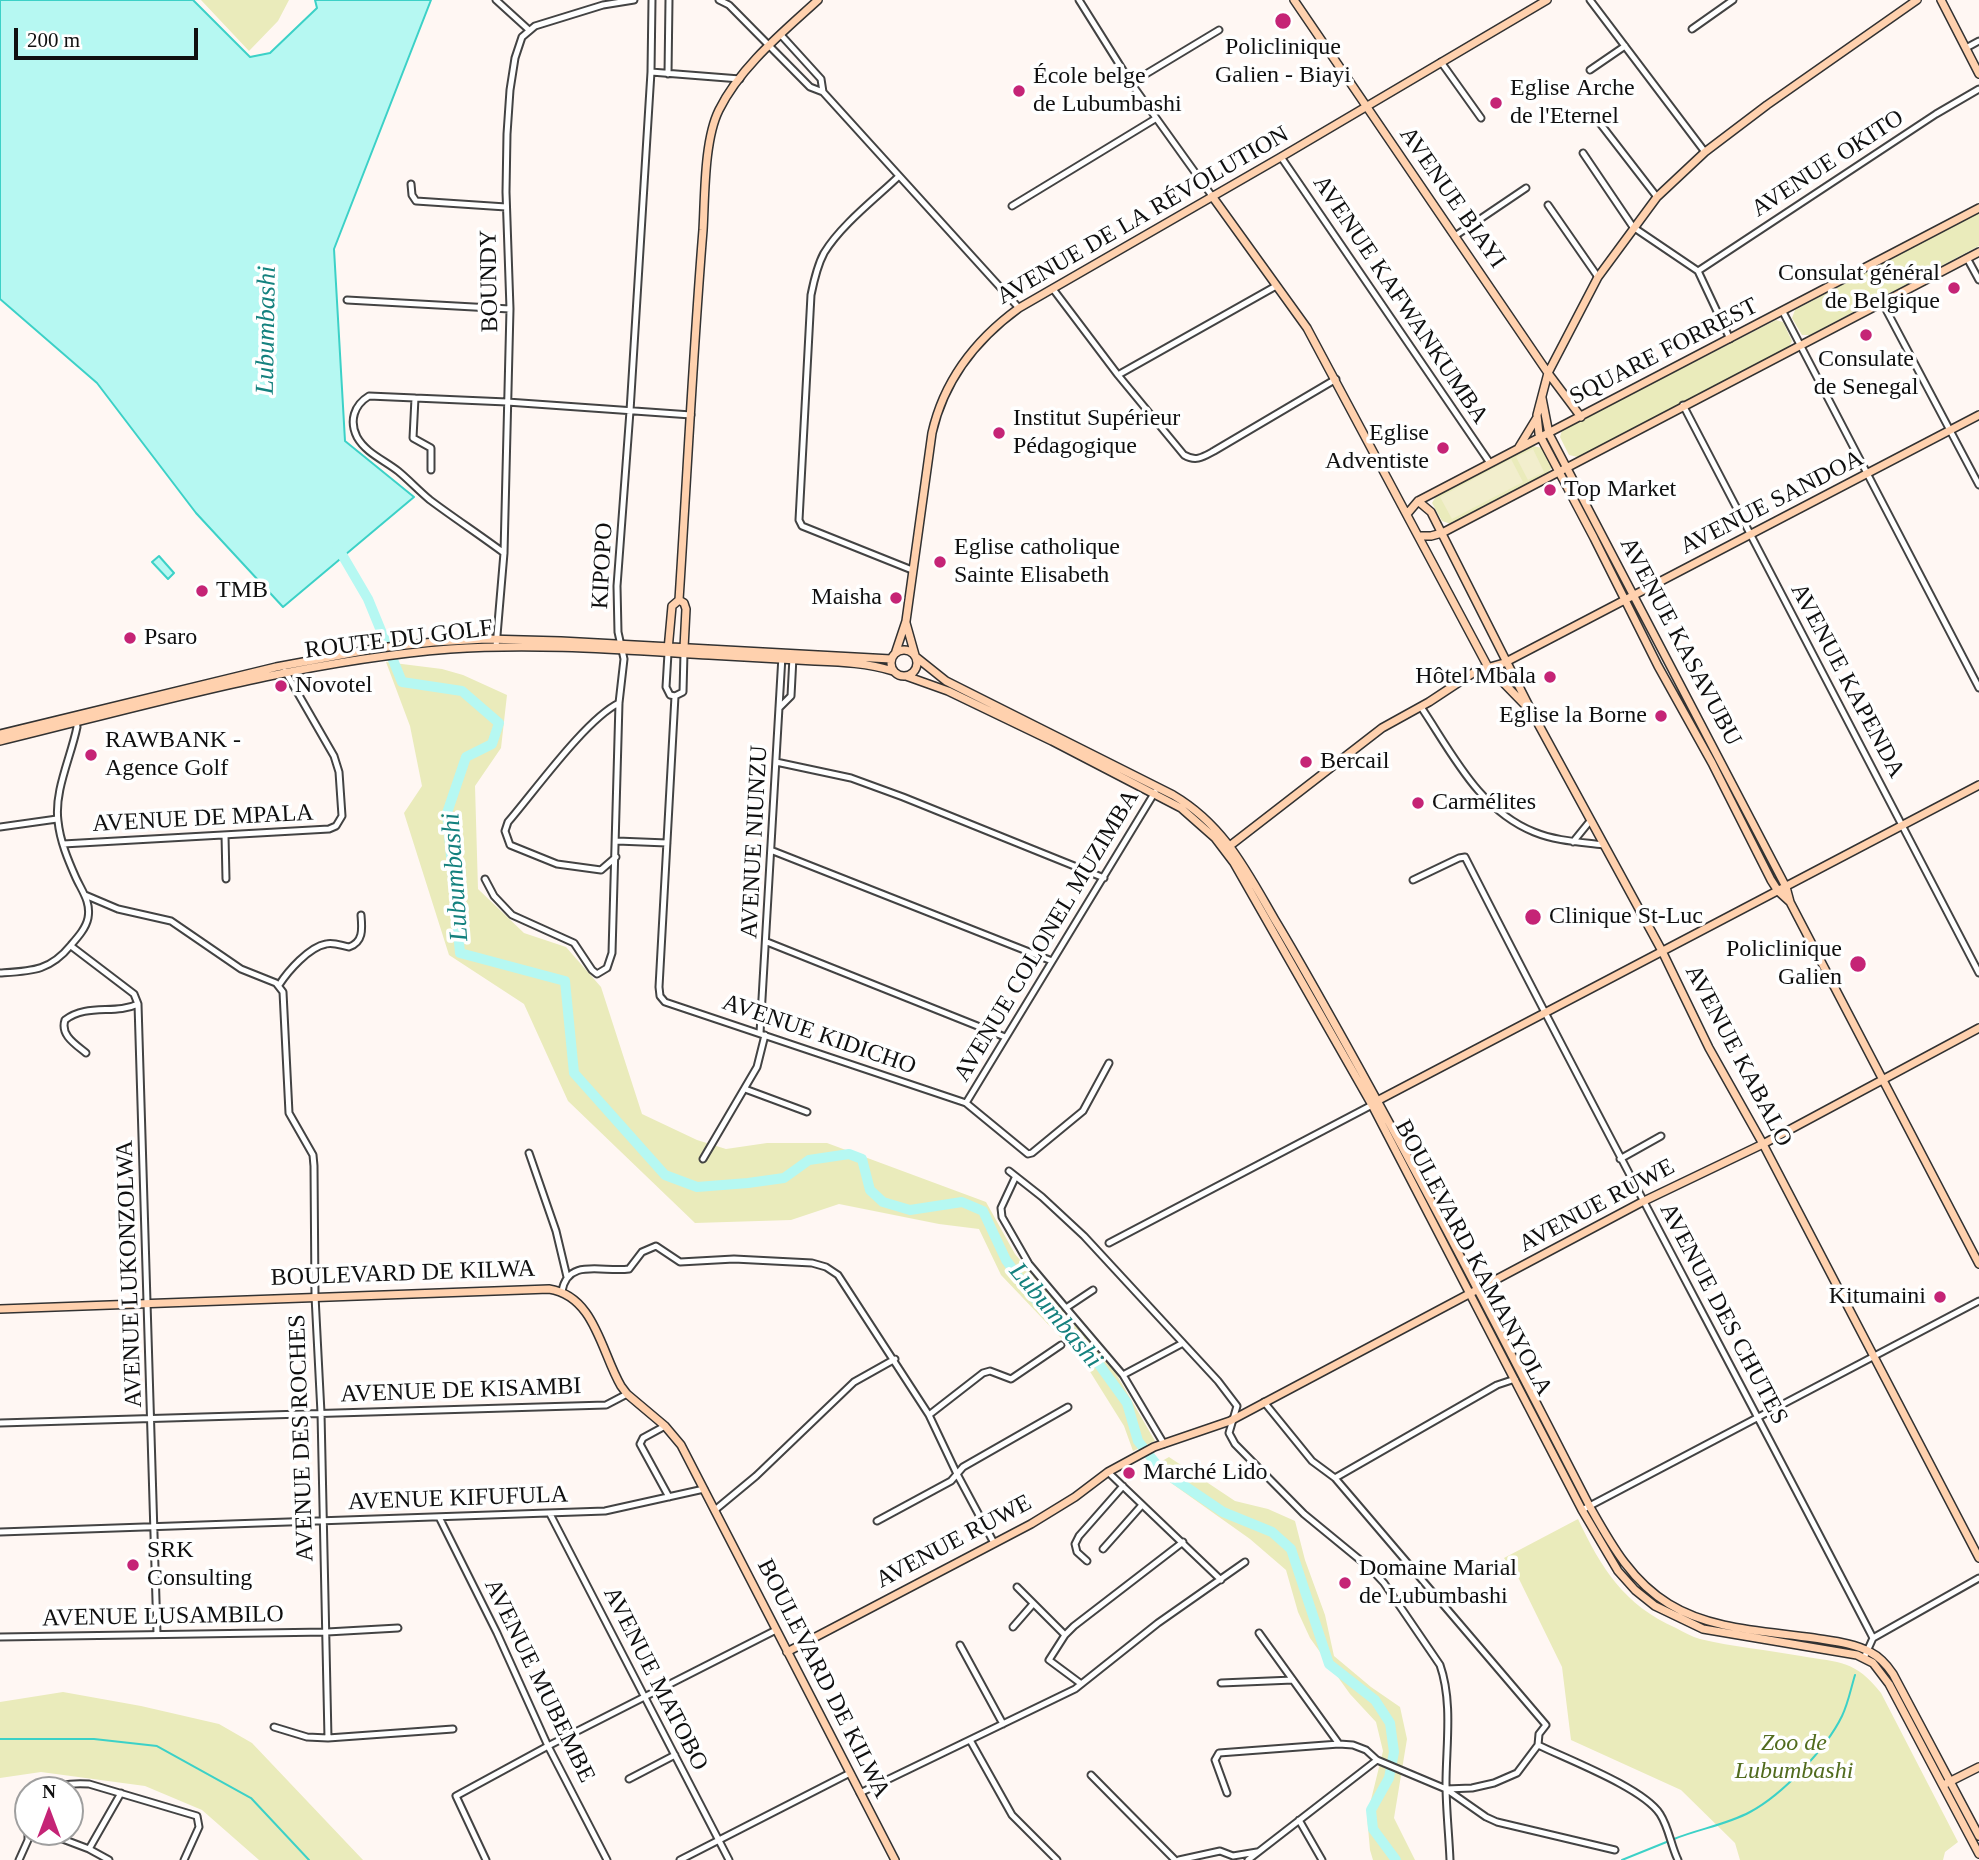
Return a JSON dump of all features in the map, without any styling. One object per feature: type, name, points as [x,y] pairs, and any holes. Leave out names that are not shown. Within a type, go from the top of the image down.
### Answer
[{"type":"street","points":[[496,0],[529,30],[603,5],[634,0]]},
{"type":"street","name":"KIPOPO","points":[[485,879],[494,896],[512,915],[574,943],[597,974],[607,968],[612,953],[623,647],[617,615],[617,586],[630,411],[652,0]]},
{"type":"street","points":[[667,74],[669,0]]},
{"type":"street","points":[[719,0],[729,5],[771,45],[810,87],[823,92],[1019,308]]},
{"type":"street","points":[[679,600],[684,603],[686,609],[683,692],[675,696],[670,695],[666,689],[668,649],[672,606],[679,600],[710,139],[719,110],[740,79],[818,0]]},
{"type":"street","points":[[1079,0],[1155,118],[1307,328],[1488,667],[1532,712]]},
{"type":"street","name":"AVENUE BIAYI","points":[[1294,0],[1548,373],[1581,417]]},
{"type":"street","name":"AVENUE DE LA RÉVOLUTION","points":[[905,621],[932,433],[942,397],[951,379],[974,347],[994,327],[1019,308],[1547,0]]},
{"type":"street","points":[[1590,0],[1705,152]]},
{"type":"street","points":[[1692,29],[1732,0]]},
{"type":"street","points":[[1518,450],[1536,418],[1548,373],[1598,277],[1657,197],[1705,152],[1767,104],[1917,0]]},
{"type":"street","points":[[1941,0],[1979,74]]},
{"type":"street","name":"BOUNDY","points":[[497,643],[504,553],[510,309],[506,207],[510,90],[517,48],[529,30]]},
{"type":"street","points":[[1131,83],[1219,30]]},
{"type":"street","points":[[781,35],[820,78],[823,92]]},
{"type":"street","points":[[1966,48],[1979,41]]},
{"type":"street","points":[[1590,70],[1625,46]]},
{"type":"street","points":[[1441,62],[1481,118]]},
{"type":"street","points":[[650,72],[740,79]]},
{"type":"street","name":"AVENUE OKITO","points":[[1698,271],[1979,89]]},
{"type":"street","points":[[1012,206],[1155,118]]},
{"type":"street","points":[[1599,122],[1657,197]]},
{"type":"street","points":[[1583,153],[1633,227],[1698,271],[1730,339]]},
{"type":"street","name":"AVENUE KAFWANKUMBA","points":[[1282,157],[1490,463]]},
{"type":"street","points":[[898,177],[835,238],[824,253],[814,275],[799,520],[802,526],[912,570]]},
{"type":"street","points":[[411,184],[412,195],[416,201],[506,207]]},
{"type":"street","points":[[1455,236],[1526,188]]},
{"type":"street","points":[[1548,205],[1598,277]]},
{"type":"street","name":"SQUARE FORREST","points":[[1408,514],[1418,501],[1979,208]]},
{"type":"street","points":[[1419,536],[1442,533],[1979,251]]},
{"type":"street","points":[[1967,258],[1979,280]]},
{"type":"street","points":[[1118,375],[1276,286]]},
{"type":"street","points":[[1053,289],[1118,375],[1184,455],[1194,459],[1214,451],[1336,379]]},
{"type":"street","points":[[347,300],[510,309]]},
{"type":"street","points":[[1882,302],[1979,485]]},
{"type":"street","points":[[1783,312],[1979,688]]},
{"type":"street","points":[[504,553],[428,498],[365,447],[357,438],[353,418],[355,407],[360,401],[369,396],[507,402],[691,415]]},
{"type":"street","points":[[415,398],[413,438],[431,448],[431,470]]},
{"type":"street","name":"AVENUE KASAVUBU","points":[[1542,398],[1545,436],[1629,598],[1786,887],[1790,902],[1979,1264]]},
{"type":"street","name":"AVENUE KAPENDA","points":[[1683,405],[1979,974]]},
{"type":"street","name":"AVENUE SANDOA","points":[[1227,847],[1369,737],[1476,671],[1507,661],[1979,415]]},
{"type":"street","points":[[1536,418],[1545,436]]},
{"type":"street","points":[[1397,494],[1405,499],[1418,501]]},
{"type":"street","name":"AVENUE KABALO","points":[[1418,501],[1431,512],[1532,712],[1662,951],[1709,1048],[1763,1144],[1979,1558]]},
{"type":"street","name":"AVENUE KASAVUBU","points":[[1629,598],[1658,666],[1778,891],[1790,902]]},
{"type":"street","points":[[905,621],[916,657],[915,670],[906,676],[893,671],[891,659],[905,621]]},
{"type":"street","points":[[284,669],[379,648],[434,642],[497,643]]},
{"type":"street","name":"ROUTE DU GOLF","points":[[0,741],[76,719],[284,669],[497,643],[793,656],[893,671]]},
{"type":"street","points":[[896,651],[908,650],[916,657]]},
{"type":"street","name":"AVENUE NIUNZU","points":[[703,1158],[757,1067],[763,1034],[782,656]]},
{"type":"street","points":[[779,708],[791,696],[793,656],[891,659]]},
{"type":"street","name":"BOULEVARD KAMANYOLA","points":[[916,657],[946,681],[1024,724],[1156,790],[1192,816],[1227,847],[1375,1103],[1618,1571],[1644,1598],[1667,1613],[1703,1629],[1866,1654]]},
{"type":"street","name":"AVENUE DE MPALA","points":[[63,844],[329,830],[336,826],[342,816],[337,764],[284,669]]},
{"type":"street","name":"BOULEVARD KAMANYOLA","points":[[906,676],[934,685],[1024,724]]},
{"type":"street","points":[[617,841],[667,843],[675,696]]},
{"type":"street","points":[[616,857],[601,870],[557,864],[510,845],[505,831],[508,822],[581,736],[601,715],[620,703]]},
{"type":"street","points":[[1421,707],[1474,787],[1487,801],[1533,832],[1573,842],[1603,845]]},
{"type":"street","points":[[0,734],[76,719],[57,819],[63,844],[85,895],[89,913],[71,946],[60,958],[42,969],[0,973]]},
{"type":"street","points":[[776,762],[851,778],[1104,878]]},
{"type":"street","points":[[1109,1243],[1979,785]]},
{"type":"street","name":"AVENUE COLONEL MUZIMBA","points":[[966,1104],[1156,790]]},
{"type":"street","points":[[0,827],[57,819]]},
{"type":"street","points":[[1573,842],[1590,821]]},
{"type":"street","points":[[225,835],[226,879]]},
{"type":"street","name":"AVENUE KIDICHO","points":[[667,843],[659,987],[662,998],[668,1004],[966,1104]]},
{"type":"street","points":[[773,851],[1052,961]]},
{"type":"street","name":"AVENUE DES CHUTES","points":[[1413,880],[1465,857],[1873,1638]]},
{"type":"street","points":[[85,895],[118,909],[172,921],[240,969],[279,985],[317,947],[331,943],[349,947],[357,943],[362,933],[361,915]]},
{"type":"street","points":[[767,942],[1005,1037]]},
{"type":"street","points":[[71,946],[134,994],[138,1004],[126,1008],[82,1011],[65,1020],[63,1028],[66,1035],[86,1053]]},
{"type":"street","name":"AVENUE DES ROCHES","points":[[279,985],[284,996],[289,1113],[314,1160],[328,1738]]},
{"type":"street","name":"AVENUE LUKONZOLWA","points":[[138,1004],[156,1527],[157,1633]]},
{"type":"street","name":"AVENUE RUWE","points":[[787,1652],[994,1544],[1075,1497],[1108,1472],[1154,1447],[1234,1419],[1643,1202],[1763,1144],[1979,1028]]},
{"type":"street","points":[[966,1104],[1024,1153],[1030,1154],[1083,1111],[1109,1063]]},
{"type":"street","points":[[745,1089],[807,1112]]},
{"type":"street","points":[[1620,1158],[1661,1136]]},
{"type":"street","points":[[528,1153],[562,1248],[567,1277]]},
{"type":"street","points":[[1009,1171],[1084,1236],[1235,1402],[1237,1410],[1229,1433],[1235,1444],[1304,1514],[1371,1569],[1384,1583],[1440,1665],[1446,1680],[1446,1789],[1450,1860]]},
{"type":"street","points":[[1015,1178],[1001,1208],[1001,1215],[1029,1264],[1123,1375],[1164,1444]]},
{"type":"street","points":[[562,1291],[572,1272],[586,1268],[629,1269],[642,1252],[656,1246],[680,1262],[734,1259],[812,1263],[827,1267],[838,1275],[929,1415],[994,1544]]},
{"type":"street","name":"BOULEVARD DE KILWA","points":[[0,1309],[316,1296],[549,1289],[562,1291],[584,1308],[615,1377],[627,1394],[665,1426],[681,1445],[895,1860]]},
{"type":"street","points":[[1066,1308],[1093,1290]]},
{"type":"street","name":"BOULEVARD KAMANYOLA","points":[[1475,1292],[1515,1378],[1586,1508]]},
{"type":"street","points":[[1586,1508],[1979,1301]]},
{"type":"street","points":[[1123,1375],[1183,1343]]},
{"type":"street","points":[[929,1415],[983,1373],[990,1371],[1011,1379],[1061,1345]]},
{"type":"street","points":[[715,1510],[756,1476],[854,1382],[895,1359]]},
{"type":"street","points":[[1335,1478],[1487,1391],[1515,1378]]},
{"type":"street","name":"AVENUE DE KISAMBI","points":[[0,1423],[606,1405],[627,1394]]},
{"type":"street","points":[[1264,1402],[1312,1461],[1335,1478],[1546,1724],[1539,1734],[1538,1745],[1522,1768],[1511,1776],[1472,1788],[1446,1789]]},
{"type":"street","points":[[877,1521],[951,1481],[963,1467],[1068,1406]]},
{"type":"street","points":[[665,1426],[640,1442],[669,1497]]},
{"type":"street","points":[[1108,1472],[1221,1580]]},
{"type":"street","points":[[1087,1561],[1077,1552],[1075,1544],[1123,1486]]},
{"type":"street","name":"AVENUE KIFUFULA","points":[[0,1532],[605,1511],[704,1489]]},
{"type":"street","points":[[1103,1549],[1142,1505]]},
{"type":"street","name":"AVENUE MATOBO","points":[[550,1514],[729,1860]]},
{"type":"street","name":"AVENUE MUBEMBE","points":[[439,1517],[497,1633],[548,1746],[607,1860]]},
{"type":"street","points":[[1080,1683],[1049,1660],[1065,1635],[1183,1542]]},
{"type":"street","points":[[860,1793],[1074,1689],[1158,1623],[1245,1562]]},
{"type":"street","points":[[1979,1578],[1873,1638],[1866,1654],[1889,1684],[1979,1836]]},
{"type":"street","points":[[1017,1587],[1065,1635]]},
{"type":"street","points":[[1013,1627],[1033,1604]]},
{"type":"street","name":"AVENUE LUSAMBILO","points":[[0,1637],[327,1632],[398,1628]]},
{"type":"street","points":[[486,1860],[456,1796],[776,1630]]},
{"type":"street","points":[[1259,1633],[1339,1744]]},
{"type":"street","points":[[961,1645],[1003,1724]]},
{"type":"street","points":[[1220,1684],[1293,1680]]},
{"type":"street","points":[[274,1727],[307,1737],[328,1738],[453,1729]]},
{"type":"street","points":[[970,1740],[1012,1815],[1057,1860]]},
{"type":"street","points":[[1227,1793],[1215,1760],[1219,1753],[1339,1744],[1362,1748],[1378,1761],[1446,1789],[1497,1822],[1615,1850]]},
{"type":"street","points":[[1538,1745],[1644,1796],[1662,1818],[1678,1860]]},
{"type":"street","points":[[629,1779],[675,1755]]},
{"type":"street","points":[[1248,1860],[1378,1761]]},
{"type":"street","points":[[1947,1784],[1979,1767]]},
{"type":"street","points":[[680,1860],[850,1773]]},
{"type":"street","points":[[1091,1775],[1177,1860],[1220,1851],[1233,1856],[1257,1852]]},
{"type":"street","points":[[84,1784],[197,1816],[199,1827],[184,1860]]},
{"type":"street","points":[[1947,1784],[1979,1854]]},
{"type":"street","points":[[89,1849],[121,1793]]},
{"type":"street","points":[[1299,1820],[1322,1860]]},
{"type":"street","points":[[81,1846],[109,1860]]},
{"type":"green space","points":[[201,0],[289,0],[278,21],[249,51]]},
{"type":"green space","points":[[1979,212],[1979,246],[1810,335],[1802,335],[1792,318],[1795,310]]},
{"type":"green space","points":[[1776,320],[1783,322],[1792,341],[1789,347],[1578,457],[1569,455],[1560,437],[1562,430]]},
{"type":"green space","points":[[1533,446],[1542,448],[1552,467],[1548,473],[1451,524],[1442,521],[1432,503],[1436,496]]},
{"type":"green space","points":[[386,662],[442,669],[463,675],[507,695],[501,748],[475,786],[478,889],[524,933],[566,947],[601,987],[642,1114],[697,1140],[726,1149],[767,1143],[827,1143],[986,1202],[1015,1254],[1056,1303],[1099,1344],[1155,1441],[1133,1451],[1124,1426],[1084,1362],[1001,1275],[979,1229],[939,1224],[839,1204],[791,1220],[695,1223],[568,1101],[524,1004],[449,955],[404,813],[422,786],[410,726]]},
{"type":"green space","points":[[1169,1457],[1235,1501],[1268,1509],[1295,1521],[1305,1560],[1325,1615],[1334,1656],[1400,1707],[1407,1739],[1394,1818],[1415,1860],[1373,1860],[1367,1816],[1383,1751],[1376,1722],[1350,1694],[1310,1638],[1298,1612],[1286,1570],[1250,1539],[1150,1468]]},
{"type":"green space","name":"Zoo de Lubumbashi","points":[[1578,1519],[1605,1569],[1616,1583],[1658,1619],[1700,1639],[1846,1665],[1872,1682],[1881,1693],[1958,1842],[1945,1852],[1943,1860],[1740,1860],[1735,1843],[1681,1790],[1571,1740],[1562,1667],[1519,1579],[1504,1558]]},
{"type":"green space","points":[[63,1692],[219,1724],[252,1743],[363,1860],[259,1860],[202,1810],[145,1786],[41,1772],[0,1778],[0,1702]]},
{"type":"shaded area","points":[[1533,449],[1544,472],[1528,480],[1516,457]]},
{"type":"shaded area","points":[[1511,459],[1523,482],[1452,519],[1440,497]]},
{"type":"water","points":[[0,0],[193,0],[250,57],[270,53],[317,8],[315,0],[431,0],[334,249],[345,441],[414,497],[283,607],[196,513],[97,383],[0,299]]},
{"type":"water","points":[[159,556],[174,573],[168,579],[152,562]]},
{"type":"waterway","name":"Lubumbashi","points":[[337,546],[368,599],[402,682],[462,691],[499,723],[492,744],[466,757],[447,813],[460,953],[565,981],[574,1073],[665,1175],[697,1187],[748,1183],[784,1178],[809,1160],[849,1154],[862,1159],[870,1190],[883,1202],[910,1210],[962,1202],[983,1211],[1006,1260],[1033,1297],[1069,1330],[1098,1363],[1127,1403],[1138,1441],[1161,1470],[1223,1512],[1272,1532],[1291,1549],[1329,1664],[1375,1700],[1390,1723],[1394,1752],[1389,1778],[1371,1810],[1373,1829],[1396,1860]]},
{"type":"waterway","points":[[1674,1839],[1750,1812],[1789,1783],[1835,1729],[1846,1706],[1855,1675]]},
{"type":"waterway","points":[[0,1739],[94,1739],[157,1746],[251,1798],[309,1860]]},
{"type":"waterway","points":[[1622,1860],[1669,1841]]},
{"type":"place","name":"Policlinique Galien - Biayi","points":[[1283,21]]},
{"type":"place","name":"École belge de Lubumbashi","points":[[1019,91]]},
{"type":"place","name":"Eglise Arche de l'Eternel","points":[[1496,103]]},
{"type":"place","name":"Consulat général de Belgique","points":[[1954,288]]},
{"type":"place","name":"Consulate de Senegal","points":[[1866,335]]},
{"type":"place","name":"Institut Supérieur Pédagogique","points":[[999,433]]},
{"type":"place","name":"Eglise Adventiste","points":[[1443,448]]},
{"type":"place","name":"Top Market","points":[[1550,490]]},
{"type":"place","name":"Eglise catholique Sainte Elisabeth","points":[[940,562]]},
{"type":"place","name":"TMB","points":[[202,591]]},
{"type":"place","name":"Maisha","points":[[896,598]]},
{"type":"place","name":"Psaro","points":[[130,638]]},
{"type":"place","name":"Hôtel Mbala","points":[[1550,677]]},
{"type":"place","name":"Novotel","points":[[281,686]]},
{"type":"place","name":"Eglise la Borne","points":[[1661,716]]},
{"type":"place","name":"RAWBANK - Agence Golf","points":[[91,755]]},
{"type":"place","name":"Bercail","points":[[1306,762]]},
{"type":"place","name":"Carmélites","points":[[1418,803]]},
{"type":"place","name":"Clinique St-Luc","points":[[1533,917]]},
{"type":"place","name":"Policlinique Galien","points":[[1858,964]]},
{"type":"place","name":"Kitumaini","points":[[1940,1297]]},
{"type":"place","name":"Marché Lido","points":[[1129,1473]]},
{"type":"place","name":"SRK Consulting","points":[[133,1565]]},
{"type":"place","name":"Domaine Marial de Lubumbashi","points":[[1345,1583]]}]
